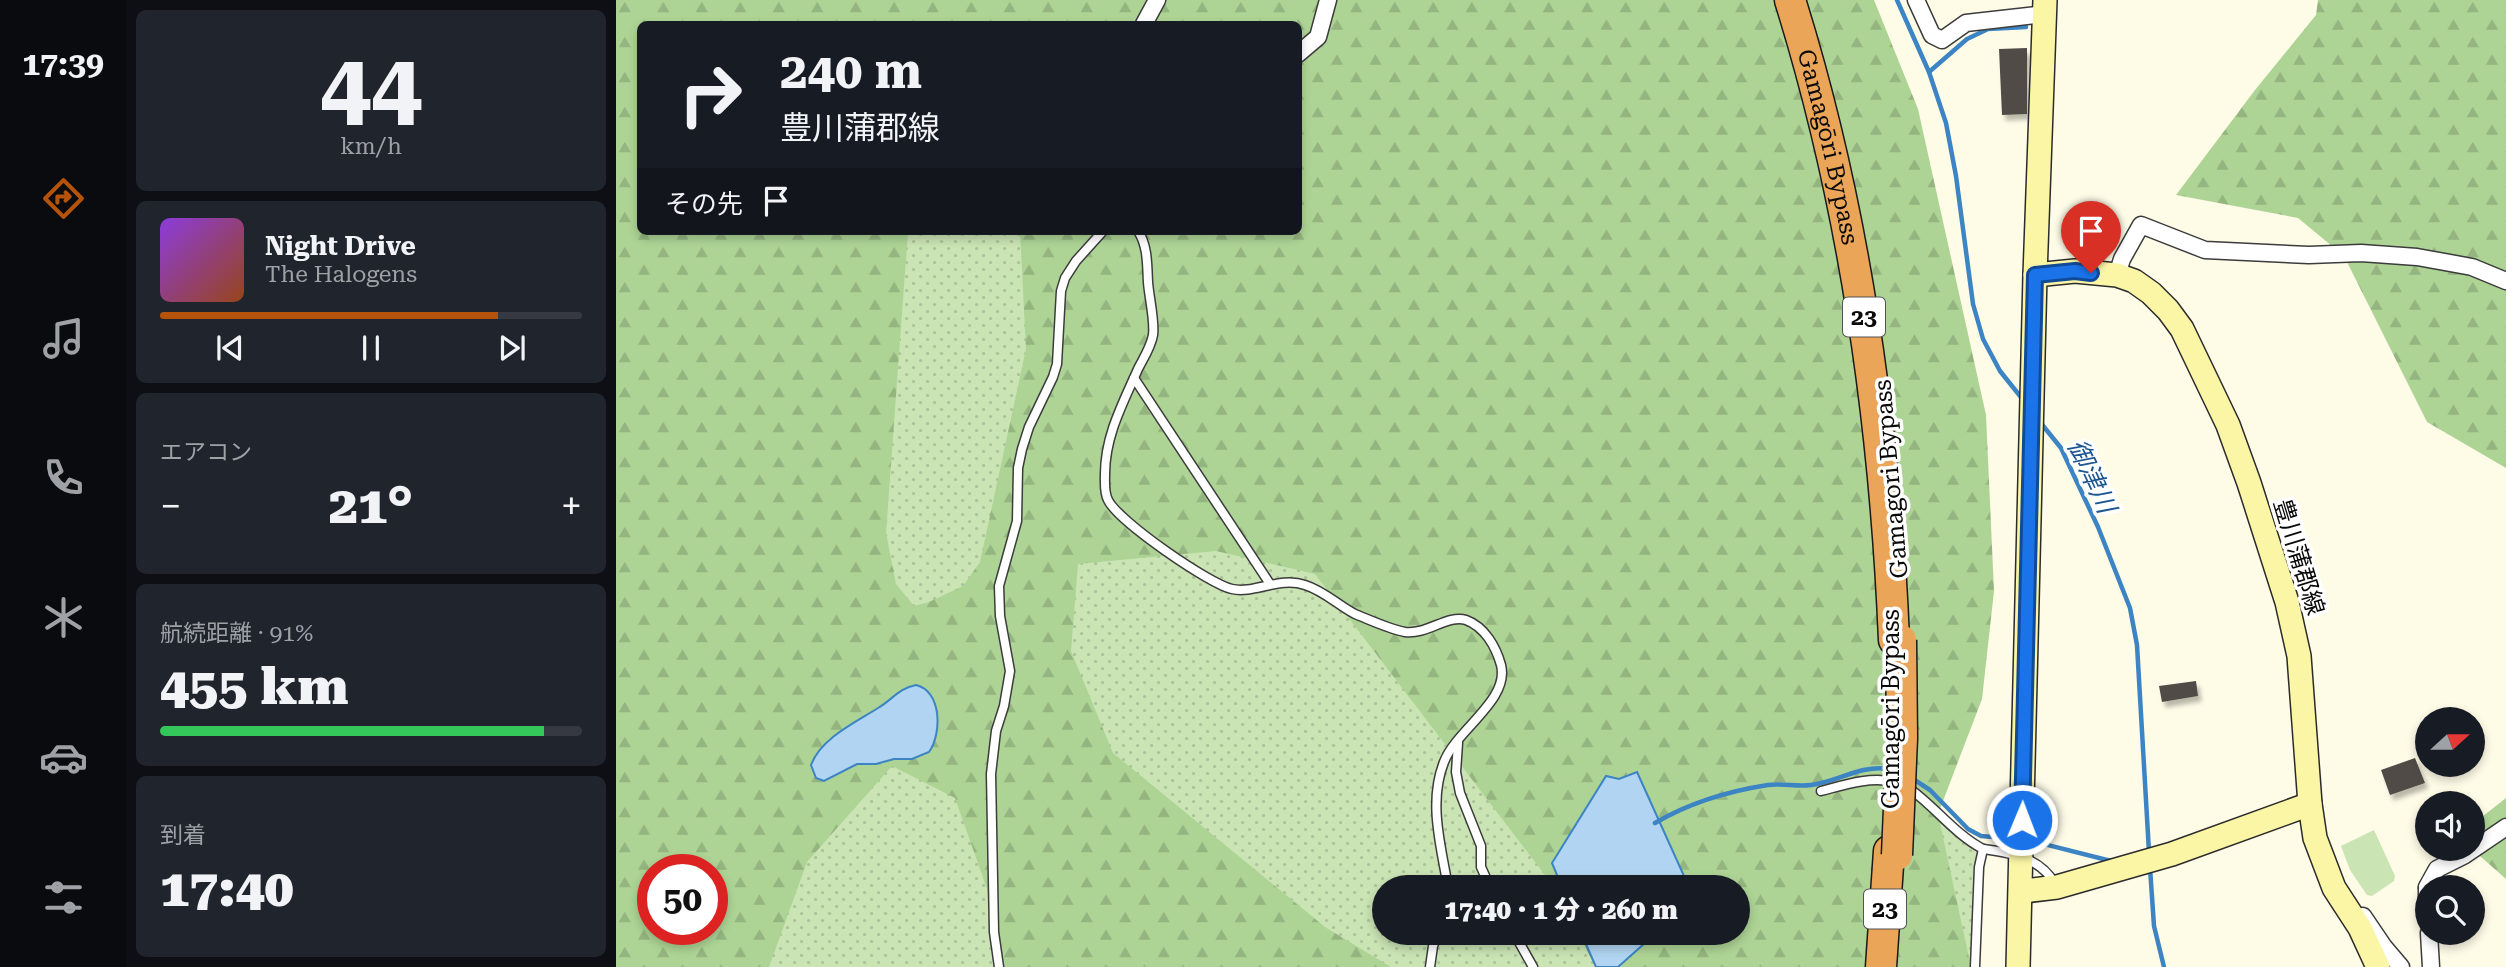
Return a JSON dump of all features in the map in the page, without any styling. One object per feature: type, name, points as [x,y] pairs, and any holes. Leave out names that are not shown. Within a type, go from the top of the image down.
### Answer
[{"type":"highway","name":"Gamagōri Bypass","points":[[1790,0],[1827,137],[1859,280],[1883,467],[1898,640],[1893,853],[1881,967]]},
{"type":"highway","name":"Gamagori Bypass","points":[[1797,0],[1861,233],[1883,376],[1897,523],[1898,640]]},
{"type":"highway","name":"23","points":[[1890,967],[1893,853]]},
{"type":"main road","points":[[2018,967],[2035,275],[2045,7]]},
{"type":"main road","name":"豊川蒲郡線","points":[[2035,275],[2075,271],[2117,275],[2134,281],[2151,293],[2182,329],[2228,425],[2294,626],[2315,838],[2334,888],[2360,928],[2378,967]]},
{"type":"main road","points":[[2024,891],[2057,887],[2172,855],[2310,804]]},
{"type":"street","points":[[1146,21],[1157,0]]},
{"type":"street","points":[[1302,51],[1318,37],[1328,0]]},
{"type":"street","points":[[1916,0],[1932,35],[1942,40],[1966,23],[2045,7]]},
{"type":"street","points":[[2117,275],[2122,259],[2141,225],[2205,250],[2309,255],[2361,253],[2417,257],[2472,267],[2506,281]]},
{"type":"street","points":[[2434,875],[2437,869],[2465,855],[2506,827]]},
{"type":"street","points":[[2334,888],[2349,895],[2401,967]]},
{"type":"street","points":[[2430,945],[2431,967]]},
{"type":"lane","points":[[999,967],[994,932],[991,774],[996,732],[1010,671],[999,607],[999,586],[1017,521],[1018,468],[1022,449],[1057,364],[1060,291],[1076,261],[1099,235]]},
{"type":"lane","points":[[1140,235],[1146,249],[1153,335],[1108,443],[1105,471],[1108,500],[1122,517],[1139,530],[1220,585],[1234,590],[1290,582],[1306,585],[1355,614],[1400,631],[1424,631],[1458,619],[1476,626],[1489,638],[1495,649],[1502,678],[1499,691],[1460,737],[1444,762],[1437,795],[1439,842],[1446,875]]},
{"type":"lane","points":[[1134,378],[1270,584]]},
{"type":"lane","points":[[1460,737],[1456,762],[1460,793],[1481,846],[1481,867],[1485,875]]},
{"type":"lane","points":[[1821,791],[1861,781],[1886,780],[1898,783],[1921,796],[1961,836],[1983,849],[2025,857],[2050,875],[2057,887]]},
{"type":"lane","points":[[1975,967],[1979,867],[1983,849]]},
{"type":"lane","points":[[1430,967],[1433,945]]},
{"type":"lane","points":[[1521,945],[1533,967]]},
{"type":"green space","points":[[616,0],[1474,0],[1934,814],[1959,839],[1985,859],[1979,967],[616,967]]},
{"type":"green space","points":[[616,0],[1874,0],[1918,109],[1986,415],[1994,591],[1982,699],[1938,814],[1971,967],[1596,967],[1584,945],[1750,945],[1750,875],[1545,875],[1315,574],[1216,551],[1078,564],[1071,651],[1113,753],[1325,927],[1391,967],[994,967],[987,889],[955,798],[892,766],[807,862],[769,967],[616,967]],"holes":[[[637,21],[1302,21],[1302,235],[1020,235],[1026,349],[980,562],[963,586],[914,606],[896,584],[886,533],[908,235],[637,235]]]},
{"type":"green space","points":[[2318,0],[2506,0],[2506,468],[2427,422],[2344,256],[2298,218],[2176,195],[2255,90],[2316,15]]},
{"type":"green space","points":[[2506,798],[2506,879],[2485,860],[2485,815]]},
{"type":"green space","points":[[2374,830],[2395,876],[2394,881],[2372,896],[2367,895],[2350,870],[2341,846]]},
{"type":"water","points":[[916,685],[931,695],[937,714],[936,735],[929,752],[912,759],[857,764],[824,781],[816,778],[811,765],[816,755],[831,739],[900,691]]},
{"type":"water","points":[[1637,772],[1684,875],[1557,875],[1552,863],[1606,776],[1619,779]]},
{"type":"water","points":[[1586,945],[1643,945],[1618,967],[1596,967]]},
{"type":"building","points":[[2027,48],[2027,114],[2002,115],[1999,49]]},
{"type":"building","points":[[2196,681],[2198,696],[2162,702],[2159,686]]},
{"type":"building","points":[[2415,758],[2415,777],[2423,777],[2425,783],[2390,795],[2381,770]]},
{"type":"waterway","name":"御津川","points":[[1897,0],[1929,72],[1946,123],[1973,304],[1983,339],[2000,371],[2024,401]]},
{"type":"waterway","points":[[1929,72],[1967,39],[1988,29],[2026,27]]},
{"type":"waterway","name":"御津川","points":[[2040,422],[2061,448],[2098,527],[2130,608],[2137,645],[2149,852]]},
{"type":"waterway","points":[[1655,823],[1695,804],[1739,791],[1773,785],[1811,785],[1859,771],[1889,769]]},
{"type":"waterway","points":[[1910,777],[1930,790],[1968,829],[1981,836],[2016,839]]},
{"type":"waterway","points":[[2028,840],[2115,862]]},
{"type":"waterway","points":[[2150,868],[2154,926],[2164,967]]},
{"type":"route","points":[[2022,820],[2035,275],[2075,271],[2091,273]]}]
